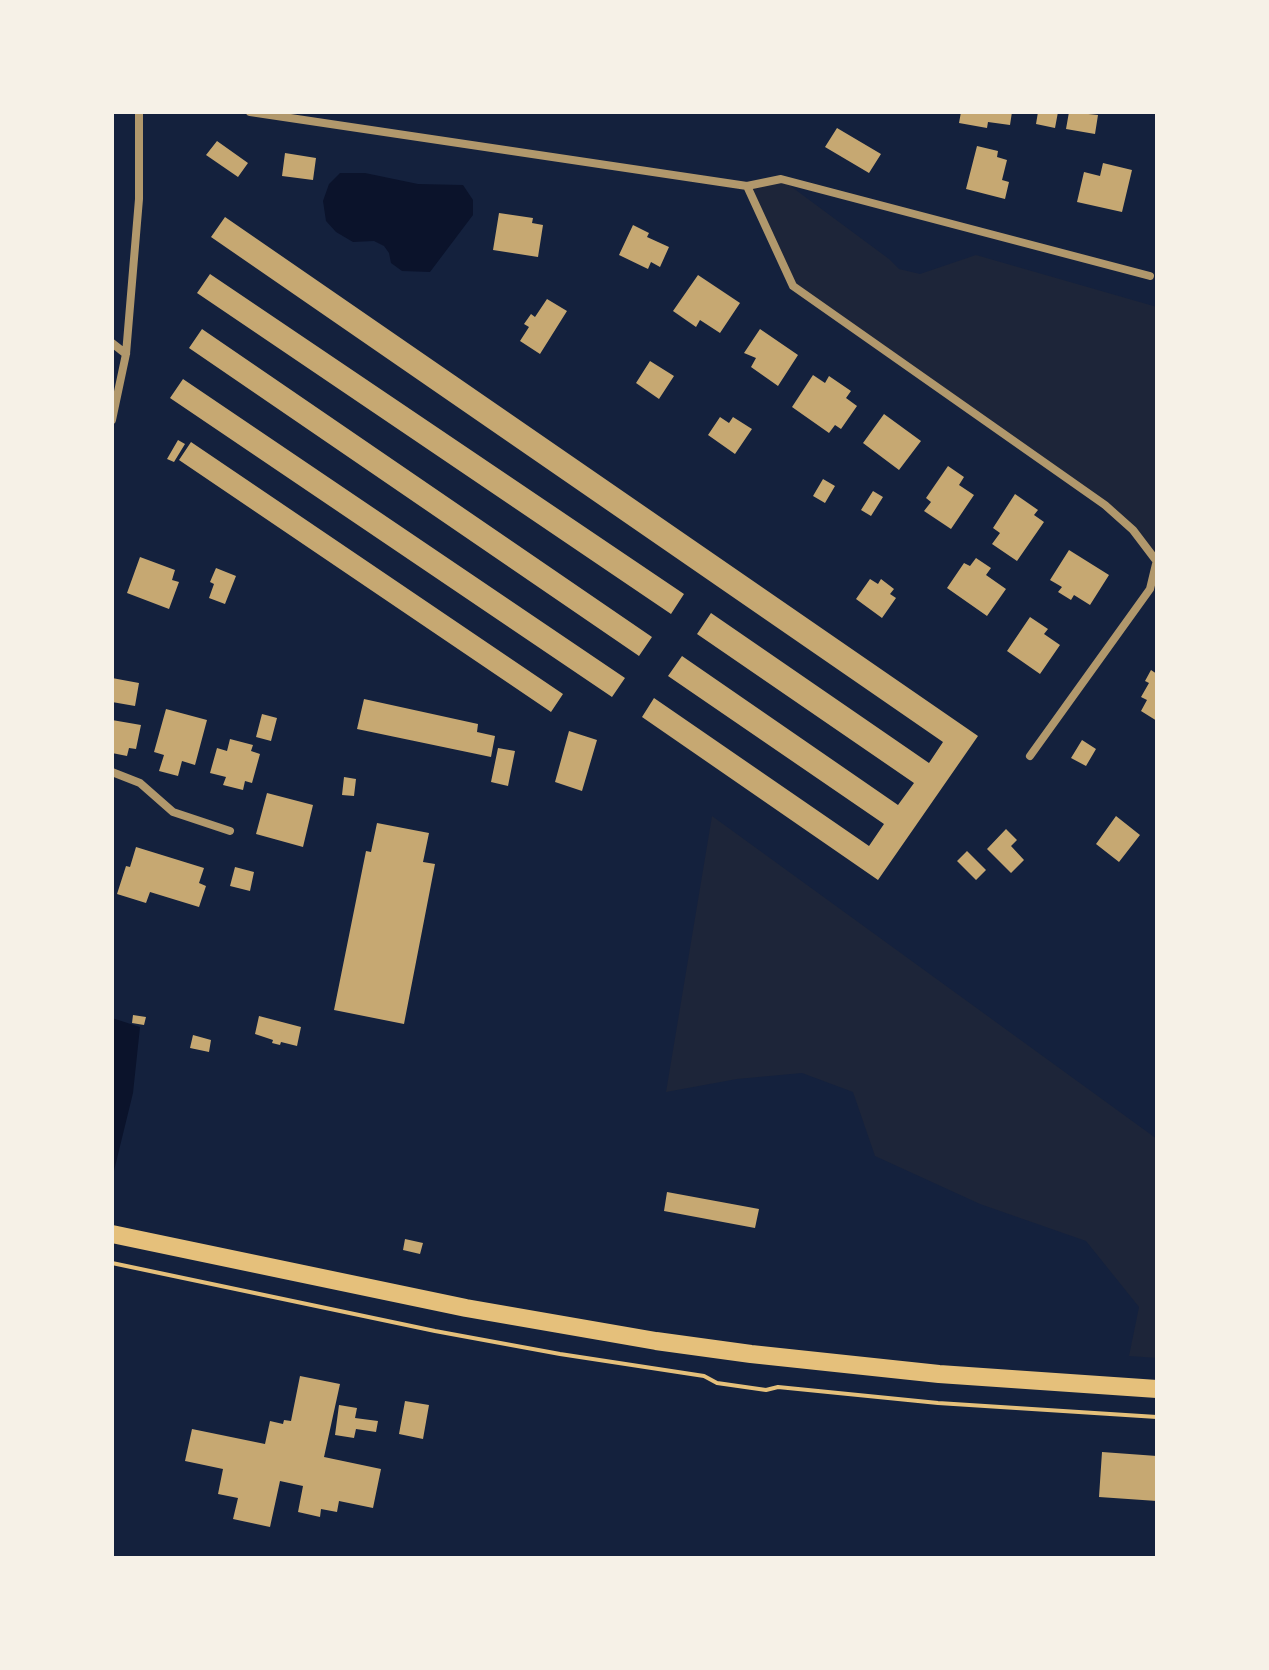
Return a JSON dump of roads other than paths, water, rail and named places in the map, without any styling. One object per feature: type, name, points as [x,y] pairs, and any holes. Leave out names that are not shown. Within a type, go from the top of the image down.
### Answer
[{"type":"highway","points":[[112,1234],[466,1308],[656,1341],[939,1374],[1157,1389]]},
{"type":"street","points":[[112,420],[126,354],[139,199],[139,112]]},
{"type":"street","points":[[250,112],[747,186],[781,179],[1150,276]]},
{"type":"street","points":[[747,186],[793,286],[1105,505],[1133,530],[1156,560],[1150,589],[1030,756]]},
{"type":"street","points":[[112,343],[126,354]]},
{"type":"street","points":[[112,772],[140,783],[173,812],[230,831]]}]
